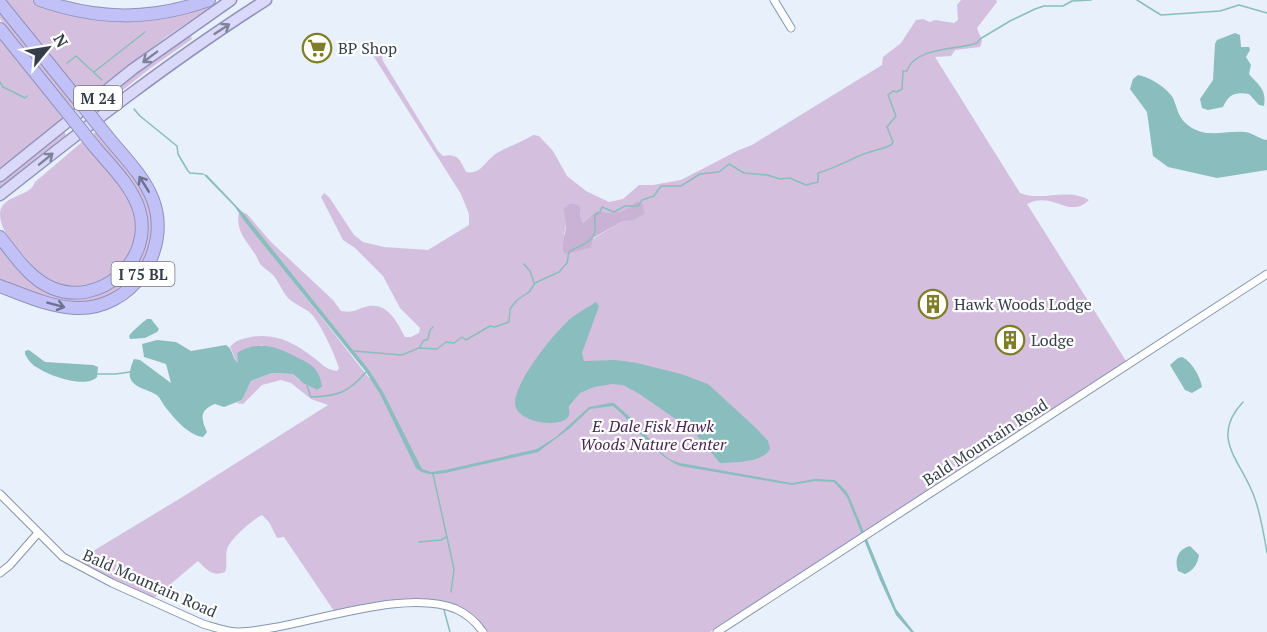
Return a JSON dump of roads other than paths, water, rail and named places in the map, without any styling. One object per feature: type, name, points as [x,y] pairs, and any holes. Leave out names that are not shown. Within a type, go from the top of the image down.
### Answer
[{"type":"highway","points":[[40,0],[82,13],[126,16],[168,12],[209,0]]},
{"type":"highway","name":"I 75 BL","points":[[0,3],[142,180],[155,207],[158,226],[151,260],[143,274],[134,285],[116,298],[100,305],[81,308],[51,304],[0,286]]},
{"type":"highway","points":[[0,29],[129,189],[141,218],[138,249],[124,272],[110,283],[94,290],[78,293],[58,290],[44,284],[30,273],[0,237]]},
{"type":"main road","name":"M 24","points":[[0,176],[134,69],[231,0]]},
{"type":"main road","name":"M 24","points":[[0,195],[101,115],[202,42],[266,0]]},
{"type":"main road","points":[[198,23],[196,30],[202,42]]},
{"type":"street","points":[[774,0],[791,28]]},
{"type":"street","name":"Bald Mountain Road","points":[[717,632],[1267,274]]},
{"type":"street","name":"Bald Mountain Road","points":[[0,494],[63,556],[82,568],[203,624],[220,629],[245,631],[388,605],[429,603],[456,609],[468,616],[483,632]]},
{"type":"street","points":[[0,573],[10,565],[38,532]]},
{"type":"waterway","points":[[354,351],[402,355],[419,348],[437,349],[446,342],[454,343],[462,337],[466,340],[490,326],[495,327],[509,322],[510,309],[517,300],[529,292],[535,283],[559,272],[567,263],[569,252],[585,244],[594,235],[595,215],[602,207],[614,212],[625,206],[638,206],[642,200],[654,196],[661,186],[681,186],[700,174],[719,172],[729,164],[744,173],[767,175],[780,179],[790,178],[806,185],[818,182],[818,173],[891,145],[893,142],[887,127],[896,116],[888,95],[902,89],[903,71],[907,71],[918,57],[927,53],[977,43],[1010,21],[1044,6],[1063,6],[1072,1],[1091,0]]},
{"type":"waterway","points":[[1137,0],[1161,15],[1220,11],[1239,5],[1267,13]]},
{"type":"waterway","points":[[94,72],[145,32]]},
{"type":"waterway","points":[[67,63],[76,56],[102,80]]},
{"type":"waterway","points":[[0,82],[3,87],[25,98],[27,96]]},
{"type":"waterway","points":[[134,109],[177,146],[178,154],[190,173],[203,174]]},
{"type":"waterway","points":[[524,264],[530,271],[534,283]]},
{"type":"waterway","points":[[420,347],[423,341],[428,339],[433,327]]},
{"type":"waterway","points":[[97,374],[130,372]]},
{"type":"waterway","points":[[307,386],[311,397],[328,396],[348,389],[366,372]]},
{"type":"waterway","points":[[1243,402],[1233,415],[1228,428],[1228,439],[1255,499],[1267,553]]},
{"type":"waterway","points":[[433,474],[454,569],[451,592]]},
{"type":"waterway","points":[[419,542],[441,540],[446,537]]},
{"type":"waterway","points":[[444,610],[450,632]]},
{"type":"place","name":"BP Shop","points":[[317,48]]},
{"type":"place","name":"Hawk Woods Lodge","points":[[933,304]]},
{"type":"place","name":"Lodge","points":[[1010,340]]},
{"type":"park label","name":"E. Dale Fisk Hawk Woods Nature Center","points":[[653,435]]}]
